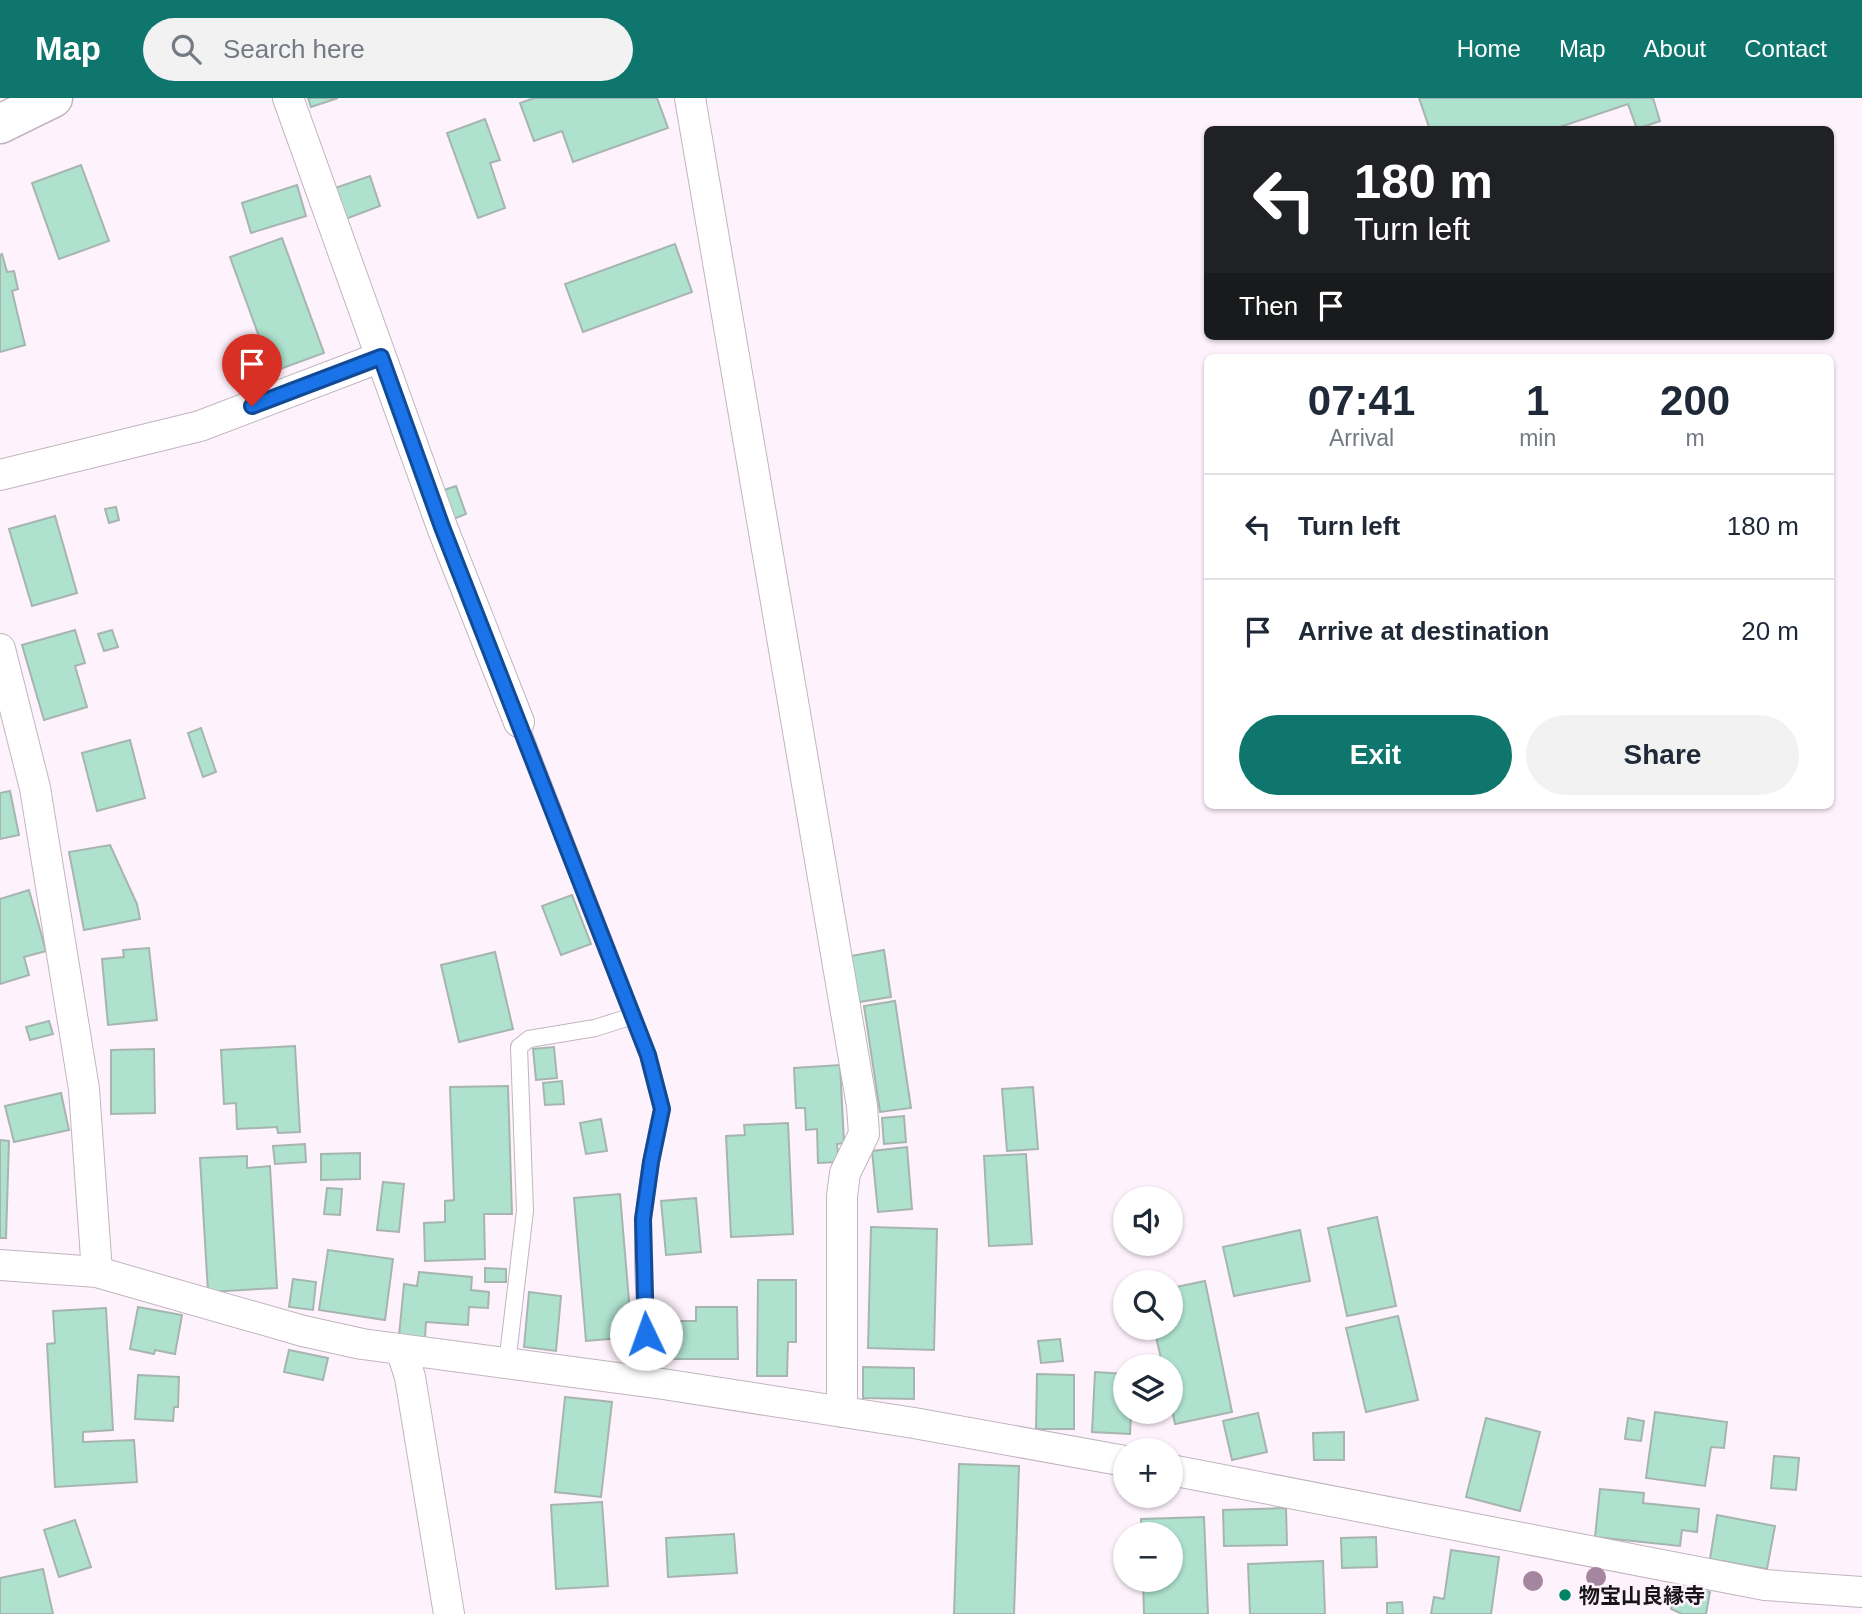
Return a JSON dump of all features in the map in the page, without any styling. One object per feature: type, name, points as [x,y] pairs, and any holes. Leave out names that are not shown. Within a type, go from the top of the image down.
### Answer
[{"type":"main road","points":[[0,124],[53,98]]},
{"type":"street","points":[[288,98],[442,527],[519,722]]},
{"type":"street","points":[[690,98],[862,1106],[864,1134],[845,1173],[842,1196],[842,1412]]},
{"type":"street","points":[[0,475],[200,426],[381,357]]},
{"type":"street","points":[[0,649],[34,788],[84,1089],[97,1272]]},
{"type":"street","points":[[0,1265],[97,1272],[303,1331],[362,1344],[648,1382],[1024,1441],[1113,1459]]},
{"type":"street","points":[[401,1349],[410,1377],[449,1614]]},
{"type":"street","points":[[1183,1472],[1765,1585],[1862,1592]]},
{"type":"lane","points":[[519,722],[648,1055],[662,1109],[643,1219],[648,1382]]},
{"type":"lane","points":[[508,1364],[525,1211],[519,1047],[529,1039],[594,1028],[633,1016]]},
{"type":"building","points":[[308,98],[338,98],[311,107]]},
{"type":"building","points":[[534,98],[657,98],[668,128],[573,162],[562,131],[534,141],[520,103]]},
{"type":"building","points":[[1419,98],[1653,98],[1660,121],[1636,126],[1628,104],[1563,126],[1429,126]]},
{"type":"building","points":[[485,119],[500,160],[490,163],[505,208],[478,218],[447,133]]},
{"type":"building","points":[[81,165],[109,241],[59,259],[32,183]]},
{"type":"building","points":[[370,176],[380,206],[343,220],[332,189]]},
{"type":"building","points":[[297,185],[306,216],[251,233],[242,203]]},
{"type":"building","points":[[282,238],[324,353],[272,372],[230,257]]},
{"type":"building","points":[[675,244],[692,292],[583,332],[565,284]]},
{"type":"building","points":[[2,254],[7,272],[14,271],[18,289],[12,291],[25,345],[0,352],[0,255]]},
{"type":"building","points":[[456,486],[466,514],[451,520],[441,491]]},
{"type":"building","points":[[116,507],[119,520],[109,523],[105,509]]},
{"type":"building","points":[[55,516],[77,593],[32,606],[9,529]]},
{"type":"building","points":[[75,630],[85,663],[75,666],[87,707],[44,720],[22,645]]},
{"type":"building","points":[[112,630],[118,647],[104,651],[98,634]]},
{"type":"building","points":[[201,728],[216,772],[203,777],[188,733]]},
{"type":"building","points":[[130,740],[145,798],[97,811],[82,753]]},
{"type":"building","points":[[10,791],[19,835],[0,839],[0,793]]},
{"type":"building","points":[[110,845],[137,904],[140,919],[84,930],[69,852]]},
{"type":"building","points":[[29,890],[46,951],[24,957],[29,975],[0,984],[0,899]]},
{"type":"building","points":[[572,895],[591,944],[561,955],[542,906]]},
{"type":"building","points":[[149,948],[157,1020],[108,1025],[102,959],[124,957],[123,950]]},
{"type":"building","points":[[884,950],[891,997],[859,1002],[851,956]]},
{"type":"building","points":[[495,952],[513,1029],[459,1042],[441,965]]},
{"type":"building","points":[[895,1001],[911,1108],[880,1112],[864,1006]]},
{"type":"building","points":[[49,1021],[53,1034],[30,1040],[26,1027]]},
{"type":"building","points":[[295,1046],[300,1132],[278,1133],[277,1127],[237,1129],[236,1103],[224,1104],[221,1050]]},
{"type":"building","points":[[554,1047],[557,1078],[536,1080],[533,1049]]},
{"type":"building","points":[[154,1049],[155,1113],[111,1114],[111,1050]]},
{"type":"building","points":[[840,1065],[844,1143],[837,1144],[839,1162],[818,1163],[817,1129],[806,1130],[805,1108],[796,1108],[794,1068]]},
{"type":"building","points":[[562,1081],[564,1104],[545,1105],[543,1083]]},
{"type":"building","points":[[508,1086],[512,1214],[484,1214],[485,1259],[425,1261],[424,1223],[445,1222],[445,1201],[454,1200],[450,1087]]},
{"type":"building","points":[[1033,1087],[1038,1149],[1007,1151],[1002,1089]]},
{"type":"building","points":[[61,1093],[69,1130],[14,1142],[5,1106]]},
{"type":"building","points":[[904,1116],[906,1142],[884,1144],[882,1118]]},
{"type":"building","points":[[601,1119],[607,1151],[586,1154],[580,1123]]},
{"type":"building","points":[[788,1123],[793,1234],[731,1237],[726,1136],[745,1135],[744,1125]]},
{"type":"building","points":[[0,1140],[9,1141],[6,1238],[0,1238]]},
{"type":"building","points":[[305,1144],[306,1162],[275,1164],[273,1146]]},
{"type":"building","points":[[907,1147],[912,1209],[878,1212],[872,1151]]},
{"type":"building","points":[[360,1153],[360,1179],[321,1180],[321,1154]]},
{"type":"building","points":[[1026,1154],[1032,1244],[989,1246],[984,1156]]},
{"type":"building","points":[[247,1156],[247,1168],[270,1166],[277,1288],[208,1292],[200,1158]]},
{"type":"building","points":[[383,1182],[404,1184],[399,1232],[377,1230]]},
{"type":"building","points":[[327,1188],[342,1189],[340,1215],[324,1214]]},
{"type":"building","points":[[620,1194],[632,1337],[586,1341],[574,1198]]},
{"type":"building","points":[[696,1198],[701,1252],[666,1255],[661,1201]]},
{"type":"building","points":[[1377,1217],[1396,1306],[1347,1316],[1328,1228]]},
{"type":"building","points":[[871,1227],[937,1229],[934,1350],[868,1348]]},
{"type":"building","points":[[1300,1230],[1310,1281],[1234,1296],[1223,1247]]},
{"type":"building","points":[[328,1250],[393,1259],[385,1320],[319,1310]]},
{"type":"building","points":[[485,1268],[506,1269],[506,1282],[485,1282]]},
{"type":"building","points":[[419,1272],[472,1277],[471,1290],[489,1292],[488,1308],[469,1307],[468,1325],[426,1322],[425,1338],[399,1336],[404,1284],[417,1286]]},
{"type":"building","points":[[293,1279],[316,1282],[313,1310],[289,1307]]},
{"type":"building","points":[[758,1280],[796,1280],[796,1342],[788,1342],[787,1376],[757,1376]]},
{"type":"building","points":[[1205,1281],[1232,1412],[1183,1422],[1183,1354],[1160,1354],[1157,1340],[1183,1340],[1183,1286]]},
{"type":"building","points":[[529,1292],[561,1296],[556,1351],[524,1347]]},
{"type":"building","points":[[138,1307],[182,1315],[175,1354],[155,1350],[154,1354],[130,1349]]},
{"type":"building","points":[[696,1307],[737,1307],[738,1359],[659,1359],[658,1321],[696,1321]]},
{"type":"building","points":[[106,1308],[113,1430],[83,1432],[83,1442],[134,1440],[137,1482],[55,1487],[47,1344],[55,1343],[53,1311]]},
{"type":"building","points":[[1398,1316],[1418,1400],[1366,1412],[1346,1328]]},
{"type":"building","points":[[1060,1339],[1063,1361],[1041,1363],[1038,1341]]},
{"type":"building","points":[[289,1350],[328,1358],[323,1380],[284,1372]]},
{"type":"building","points":[[863,1367],[914,1368],[914,1399],[863,1398]]},
{"type":"building","points":[[1095,1372],[1113,1373],[1113,1424],[1130,1424],[1130,1434],[1092,1432]]},
{"type":"building","points":[[1037,1374],[1074,1375],[1074,1429],[1036,1429]]},
{"type":"building","points":[[138,1375],[179,1377],[178,1407],[174,1407],[173,1421],[135,1419]]},
{"type":"building","points":[[565,1397],[612,1402],[601,1497],[555,1492]]},
{"type":"building","points":[[1655,1412],[1727,1422],[1724,1448],[1711,1447],[1705,1486],[1646,1478]]},
{"type":"building","points":[[1258,1413],[1267,1452],[1232,1460],[1223,1421]]},
{"type":"building","points":[[1486,1418],[1540,1432],[1520,1511],[1466,1497]]},
{"type":"building","points":[[1628,1418],[1644,1421],[1641,1441],[1625,1439]]},
{"type":"building","points":[[1344,1432],[1344,1460],[1314,1460],[1313,1433]]},
{"type":"building","points":[[1774,1456],[1799,1458],[1796,1490],[1771,1488]]},
{"type":"building","points":[[959,1464],[1019,1466],[1014,1614],[954,1614]]},
{"type":"building","points":[[1600,1489],[1644,1493],[1643,1503],[1699,1509],[1697,1532],[1682,1530],[1680,1546],[1595,1537]]},
{"type":"building","points":[[602,1502],[608,1586],[556,1589],[551,1505]]},
{"type":"building","points":[[1286,1508],[1287,1545],[1224,1546],[1223,1510]]},
{"type":"building","points":[[1717,1515],[1775,1526],[1767,1569],[1710,1559]]},
{"type":"building","points":[[1204,1517],[1208,1614],[1144,1614],[1143,1592],[1183,1592],[1183,1522],[1141,1522],[1141,1519]]},
{"type":"building","points":[[75,1520],[91,1567],[59,1577],[44,1530]]},
{"type":"building","points":[[734,1534],[737,1573],[668,1577],[666,1538]]},
{"type":"building","points":[[1376,1537],[1377,1567],[1342,1568],[1341,1538]]},
{"type":"building","points":[[1451,1550],[1499,1557],[1491,1614],[1431,1614],[1434,1597],[1444,1599]]},
{"type":"building","points":[[1323,1561],[1325,1614],[1250,1614],[1248,1564]]},
{"type":"building","points":[[43,1569],[53,1614],[0,1614],[0,1578]]},
{"type":"building","points":[[1674,1586],[1710,1592],[1706,1614],[1682,1614],[1671,1609]]},
{"type":"building","points":[[1402,1602],[1403,1614],[1387,1614],[1387,1603]]},
{"type":"place","name":"物宝山良縁寺","points":[[1565,1595]]},
{"type":"route","points":[[252,406],[381,357],[442,527],[648,1055],[662,1109],[643,1219],[646,1334]]}]
